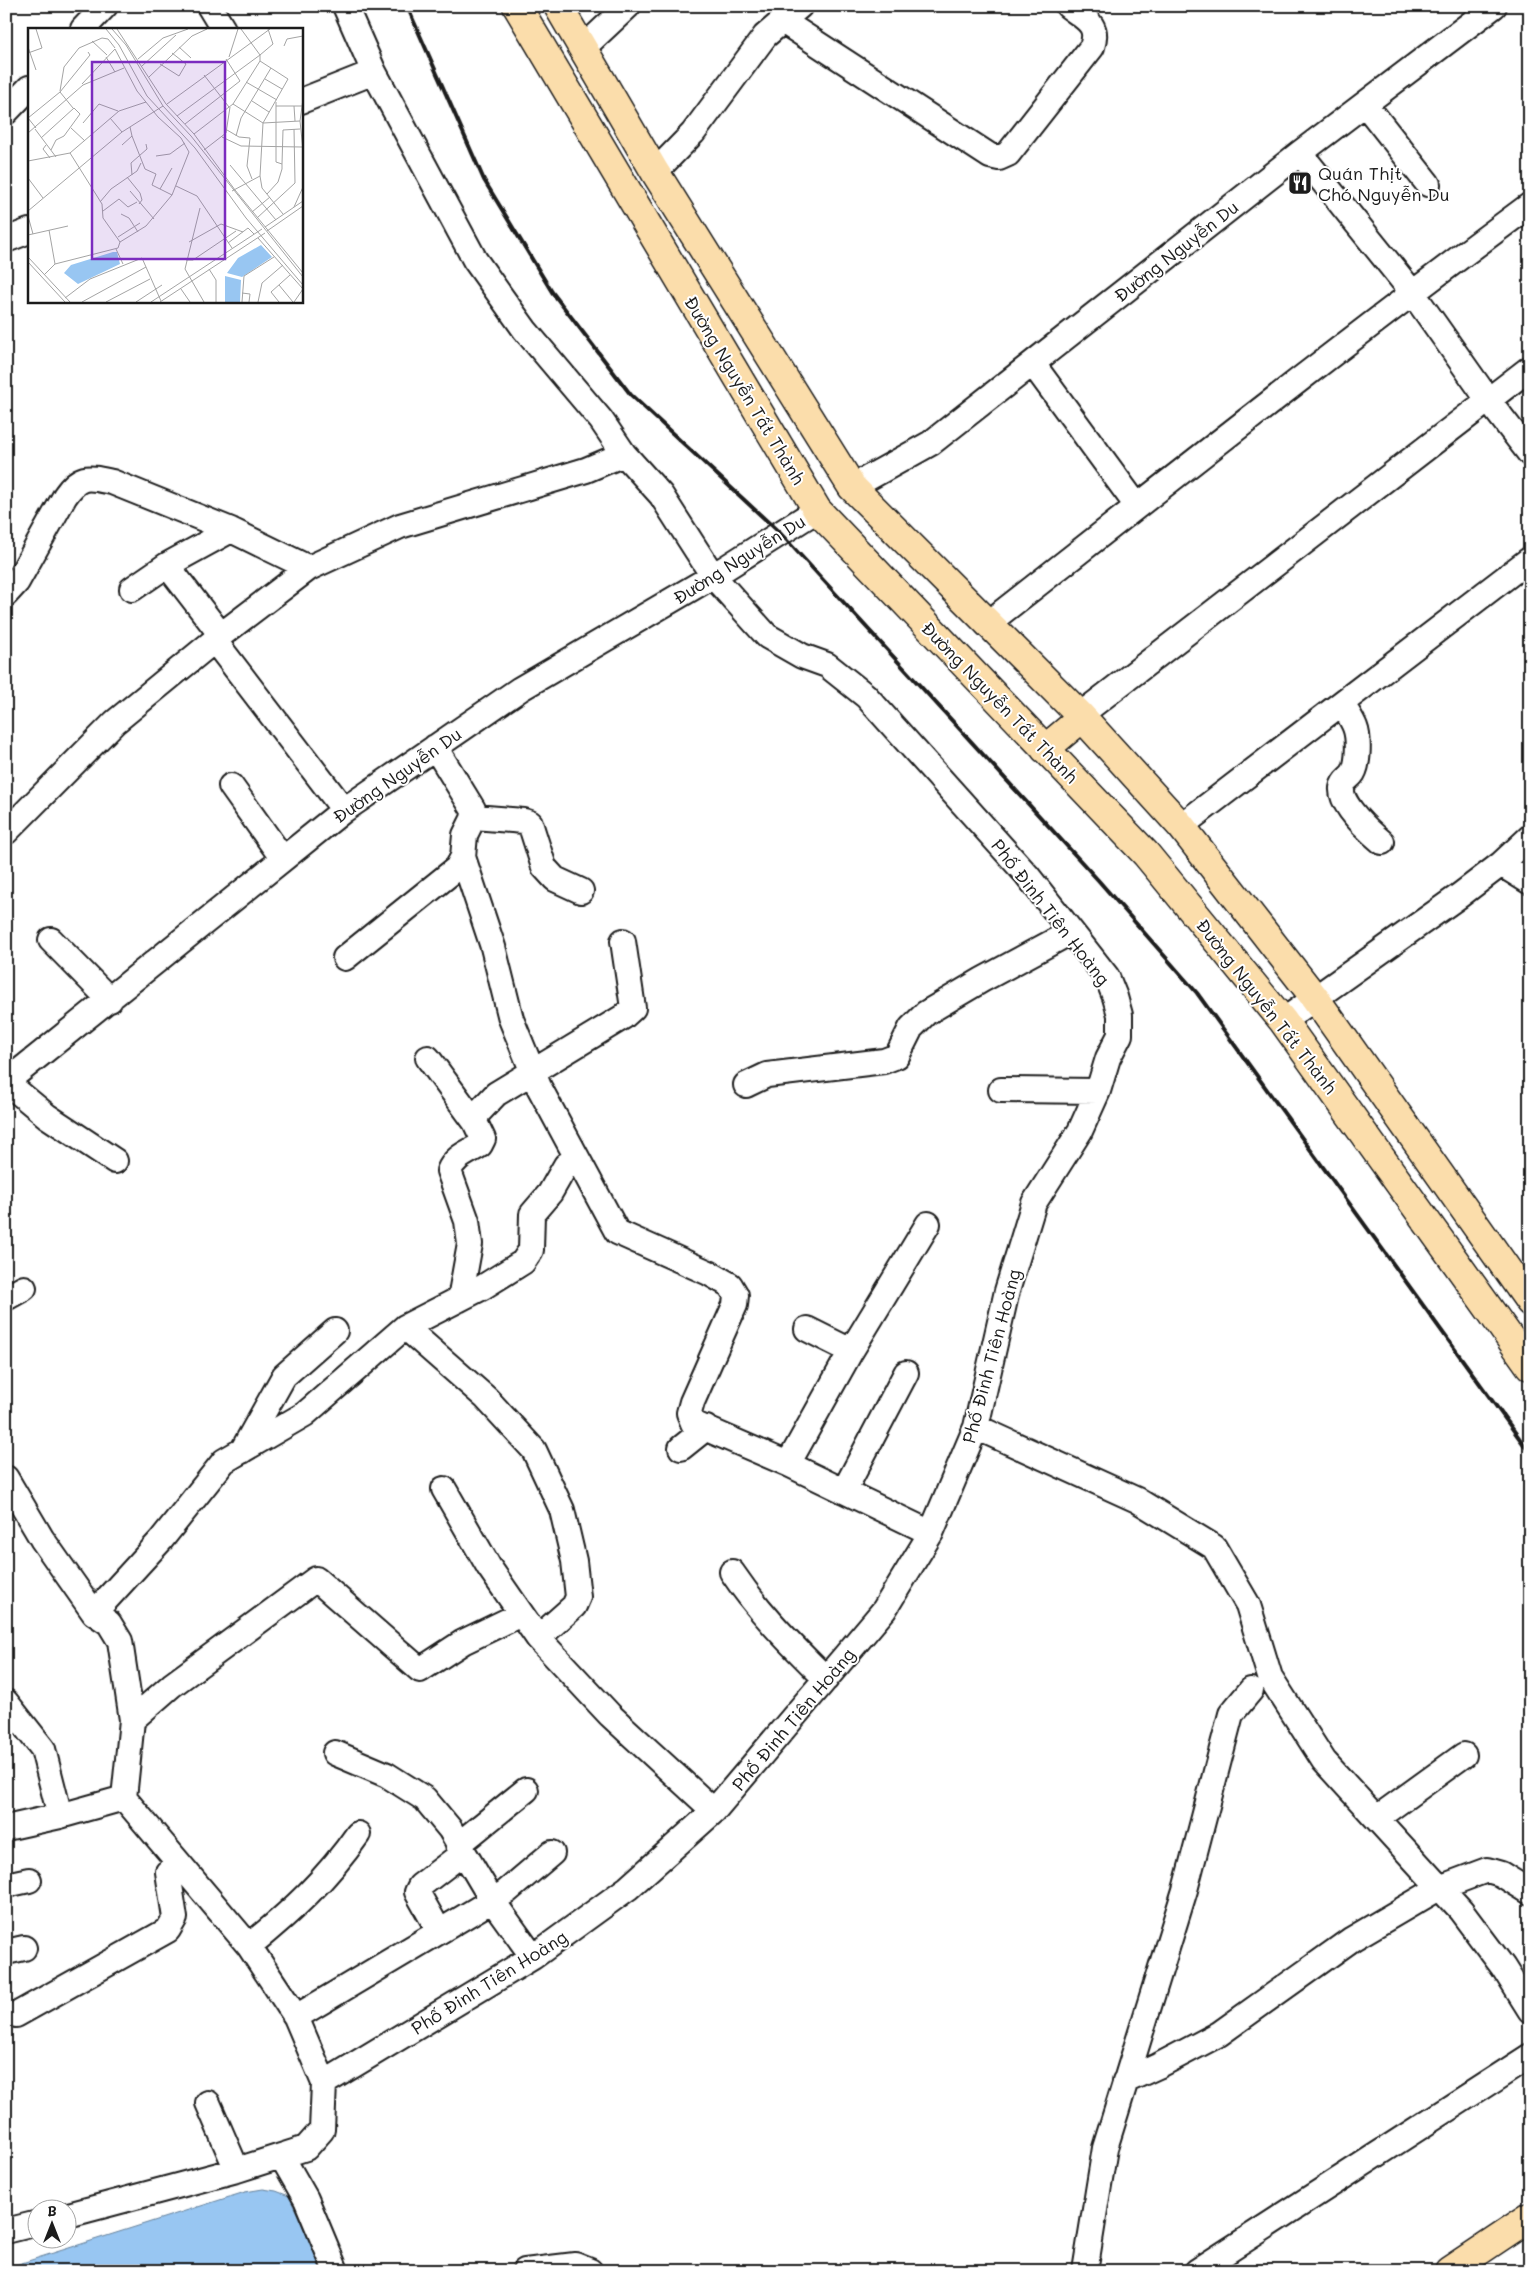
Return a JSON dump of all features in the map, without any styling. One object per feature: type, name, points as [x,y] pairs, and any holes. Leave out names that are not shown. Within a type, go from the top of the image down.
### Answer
[{"type":"main road","name":"Đường Nguyễn Tất Thành","points":[[517,6],[817,510],[1146,854],[1283,1021],[1530,1366]]},
{"type":"main road","points":[[558,6],[655,172],[852,487],[1081,717],[1181,826],[1315,998],[1530,1302]]},
{"type":"main road","points":[[626,189],[655,172]]},
{"type":"main road","points":[[1046,749],[1081,717]]},
{"type":"main road","points":[[1449,2271],[1530,2217]]},
{"type":"street","points":[[85,28],[105,6]]},
{"type":"street","points":[[208,6],[222,28]]},
{"type":"street","name":"Phố Đinh Tiên Hoàng","points":[[324,2083],[533,1957],[628,1888],[714,1811],[884,1610],[931,1533],[976,1427],[1007,1291],[1034,1203],[1080,1132],[1098,1091],[1108,1058],[1120,1035],[1120,1015],[1107,977],[1027,875],[866,696],[827,665],[802,656],[767,636],[713,576],[661,495],[624,454],[601,420],[526,330],[475,260],[374,72],[344,6]]},
{"type":"street","points":[[582,48],[628,6]]},
{"type":"street","points":[[655,172],[693,133],[765,36],[792,14],[990,156],[999,158],[1008,154],[1092,47],[1096,37],[1093,26],[1068,6]]},
{"type":"street","name":"Đường Nguyễn Du","points":[[852,487],[931,443],[1300,153],[1494,6]]},
{"type":"street","points":[[302,101],[374,72]]},
{"type":"street","points":[[6,112],[28,89]]},
{"type":"street","points":[[1365,104],[1428,184]]},
{"type":"street","points":[[1300,153],[1412,292],[1489,401],[1530,454]]},
{"type":"street","points":[[987,624],[1412,292],[1530,206]]},
{"type":"street","points":[[6,240],[28,231]]},
{"type":"street","points":[[1033,364],[1137,506]]},
{"type":"street","points":[[1081,717],[1530,368]]},
{"type":"street","points":[[6,832],[115,722],[218,637],[309,568],[400,526],[586,470],[624,454]]},
{"type":"street","points":[[6,594],[17,582],[70,489],[74,483],[81,480],[95,479],[112,482],[231,530],[309,568]]},
{"type":"street","name":"Đường Nguyễn Du","points":[[6,1082],[344,810],[520,689],[713,576],[817,510]]},
{"type":"street","points":[[132,589],[167,565],[231,530]]},
{"type":"street","points":[[1181,826],[1530,559]]},
{"type":"street","points":[[167,565],[344,810]]},
{"type":"street","points":[[1342,703],[1356,729],[1357,742],[1354,773],[1342,784],[1342,790],[1350,809],[1365,828],[1382,842]]},
{"type":"street","points":[[346,958],[444,880],[457,868],[462,857],[465,835],[474,817],[473,809],[436,747]]},
{"type":"street","points":[[231,786],[283,859]]},
{"type":"street","points":[[474,817],[530,823],[544,866],[554,879],[581,891]]},
{"type":"street","points":[[1283,1021],[1501,864],[1530,837]]},
{"type":"street","points":[[462,857],[493,948],[511,1019],[532,1071],[617,1232],[709,1273],[730,1285],[736,1295],[735,1305],[689,1413],[693,1422],[788,1464],[931,1533]]},
{"type":"street","points":[[1501,864],[1530,882]]},
{"type":"street","points":[[746,1085],[767,1075],[884,1061],[897,1056],[911,1028],[926,1013],[1071,932]]},
{"type":"street","points":[[51,940],[110,1000]]},
{"type":"street","points":[[475,1122],[478,1113],[496,1094],[615,1023],[633,1008],[623,941]]},
{"type":"street","points":[[428,1058],[475,1122],[483,1139],[480,1145],[459,1156],[452,1163],[449,1171],[467,1221],[470,1244],[460,1299]]},
{"type":"street","points":[[6,1082],[47,1116],[115,1161]]},
{"type":"street","points":[[1001,1090],[1098,1091]]},
{"type":"street","points":[[94,1612],[161,1540],[224,1461],[305,1414],[405,1328],[460,1299],[522,1262],[531,1250],[532,1214],[550,1193],[566,1165]]},
{"type":"street","points":[[788,1464],[851,1351],[928,1224]]},
{"type":"street","points":[[405,1328],[486,1398],[534,1450],[562,1510],[574,1561],[578,1597],[574,1606],[538,1638]]},
{"type":"street","points":[[807,1329],[851,1351]]},
{"type":"street","points":[[242,1451],[284,1376],[335,1331]]},
{"type":"street","points":[[844,1491],[906,1373]]},
{"type":"street","points":[[976,1427],[1137,1500],[1214,1547],[1248,1606],[1270,1677],[1324,1761],[1377,1818],[1480,1936],[1530,2010]]},
{"type":"street","points":[[681,1448],[706,1428]]},
{"type":"street","points":[[6,1478],[42,1539],[94,1612],[109,1623],[120,1641],[132,1720],[124,1798],[248,1946],[296,2016],[324,2083],[322,2130],[306,2148],[237,2170],[78,2212]]},
{"type":"street","points":[[444,1489],[489,1567],[538,1638],[610,1715],[714,1811]]},
{"type":"street","points":[[732,1572],[771,1625],[826,1679]]},
{"type":"street","points":[[132,1720],[172,1685],[316,1579],[420,1670],[463,1642],[521,1614]]},
{"type":"street","points":[[1085,2271],[1105,2148],[1185,1890],[1231,1714],[1251,1690]]},
{"type":"street","points":[[6,1702],[43,1749],[60,1816]]},
{"type":"street","points":[[335,1753],[387,1775],[425,1799],[450,1829],[492,1900],[533,1957]]},
{"type":"street","points":[[1377,1818],[1464,1755]]},
{"type":"street","points":[[440,1931],[417,1892],[420,1886],[526,1790]]},
{"type":"street","points":[[6,1828],[60,1816],[124,1798]]},
{"type":"street","points":[[248,1946],[286,1915],[338,1864],[358,1834]]},
{"type":"street","points":[[296,2016],[506,1892],[552,1853]]},
{"type":"street","points":[[16,2015],[168,1930],[175,1918],[168,1872],[179,1864]]},
{"type":"street","points":[[1125,2080],[1158,2066],[1219,2034],[1352,1939],[1439,1888],[1487,1870],[1501,1874],[1530,1892]]},
{"type":"street","points":[[6,1885],[29,1880]]},
{"type":"street","points":[[1197,2271],[1530,2056]]},
{"type":"street","points":[[208,2103],[237,2170]]},
{"type":"street","points":[[282,2156],[306,2199],[336,2271]]},
{"type":"street","points":[[6,2231],[28,2226]]},
{"type":"street","points":[[525,2271],[575,2265],[590,2271]]},
{"type":"water","points":[[263,2189],[289,2196],[323,2271],[6,2271],[6,2268],[63,2250],[78,2250],[78,2245],[245,2192]]},
{"type":"railway","points":[[407,6],[484,180],[552,292],[631,395],[781,534],[1098,880],[1197,993],[1530,1453]]},
{"type":"place","name":"Quán Thịt Chó Nguyễn Du","points":[[1300,183]]}]
